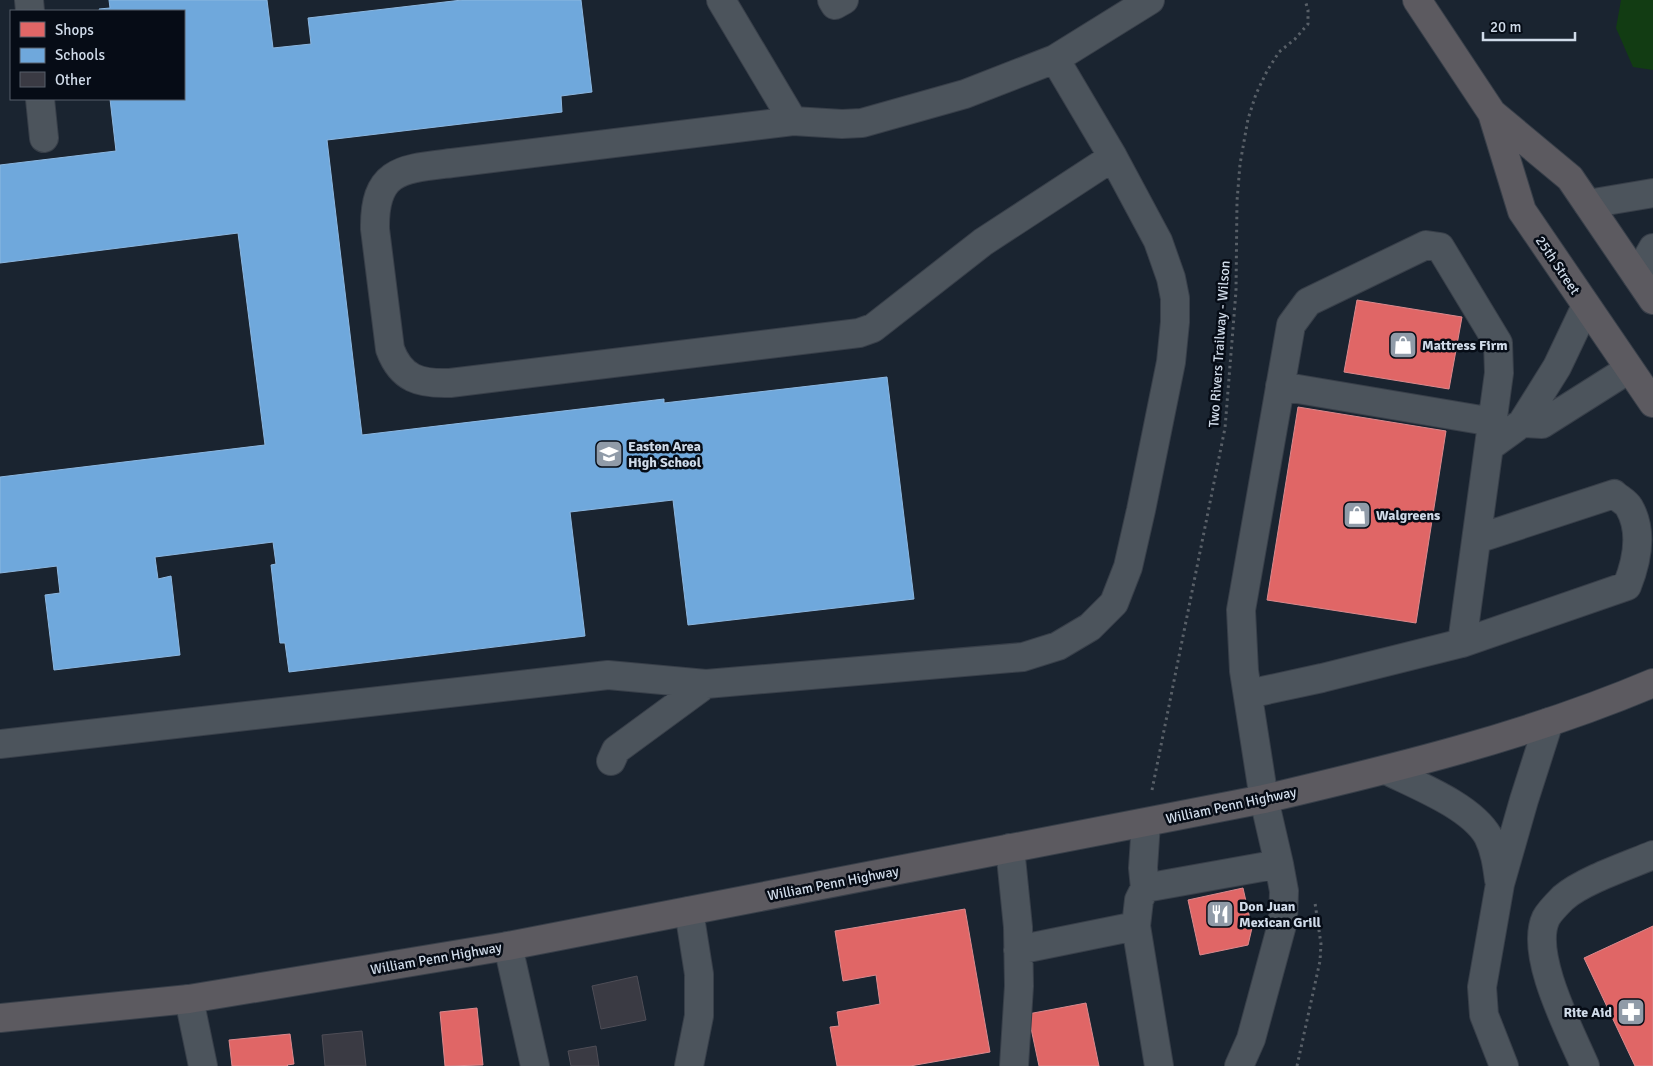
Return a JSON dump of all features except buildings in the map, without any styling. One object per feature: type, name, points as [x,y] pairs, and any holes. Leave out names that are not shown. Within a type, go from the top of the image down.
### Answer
[{"type":"main road","name":"25th Street","points":[[1417,0],[1492,113],[1522,211],[1653,403]]},
{"type":"main road","name":"25th Street","points":[[1492,113],[1570,178],[1653,300]]},
{"type":"main road","name":"William Penn Highway","points":[[0,1018],[189,999],[508,946],[1264,799],[1386,770],[1478,745],[1612,700],[1653,683]]},
{"type":"street","points":[[721,0],[793,121]]},
{"type":"street","points":[[832,0],[835,6],[844,0]]},
{"type":"street","points":[[1113,157],[983,242],[872,328],[859,334],[450,383],[432,383],[417,380],[404,373],[394,361],[390,349],[375,229],[375,211],[379,195],[387,180],[400,172],[418,167],[452,162],[793,121],[842,124],[880,119],[965,94],[1055,58],[1150,0]]},
{"type":"street","points":[[0,744],[608,675],[706,684],[1023,657],[1058,646],[1090,627],[1114,603],[1128,567],[1171,362],[1175,298],[1171,278],[1158,241],[1113,157],[1055,58]]},
{"type":"street","points":[[40,100],[44,138]]},
{"type":"street","points":[[1588,204],[1653,193]]},
{"type":"street","points":[[1239,1066],[1251,1039],[1283,921],[1284,890],[1264,799],[1244,671],[1240,610],[1291,325],[1308,302],[1426,245],[1440,247],[1498,343],[1499,373],[1462,643]]},
{"type":"street","points":[[1637,276],[1653,248]]},
{"type":"street","points":[[1522,422],[1557,367],[1586,306]]},
{"type":"street","points":[[1280,386],[1491,435],[1522,422],[1542,424],[1629,370]]},
{"type":"street","points":[[1248,694],[1322,678],[1462,643],[1627,586],[1634,568],[1638,547],[1635,524],[1628,505],[1614,494],[1476,539]]},
{"type":"street","points":[[612,761],[616,750],[706,684]]},
{"type":"street","points":[[1494,1059],[1484,1015],[1482,987],[1500,884],[1549,722]]},
{"type":"street","points":[[1386,770],[1452,804],[1468,814],[1480,825],[1488,835],[1492,846],[1500,884]]},
{"type":"street","points":[[1146,822],[1143,868],[1145,888],[1140,900],[1136,926],[1159,1066]]},
{"type":"street","points":[[1010,848],[1018,927],[1019,986],[1014,1066]]},
{"type":"street","points":[[1585,1066],[1544,963],[1541,938],[1546,918],[1564,897],[1653,855]]},
{"type":"street","points":[[1145,888],[1279,864]]},
{"type":"street","points":[[689,911],[699,974],[699,1016],[689,1066]]},
{"type":"street","points":[[1018,950],[1136,926]]},
{"type":"street","points":[[508,946],[535,1066]]},
{"type":"street","points":[[189,999],[203,1066]]},
{"type":"path","name":"Two Rivers Trailway - Wilson","points":[[1146,822],[1225,428],[1236,291],[1237,201],[1240,164],[1248,119],[1256,94],[1267,71],[1279,52],[1295,39],[1308,24],[1308,10],[1305,0]]},
{"type":"path","points":[[1297,1066],[1320,961]]},
{"type":"green space","points":[[1621,0],[1653,0],[1653,70],[1633,67],[1616,28]]},
{"type":"place","name":"Mattress Firm","points":[[1403,345]]},
{"type":"place","name":"Easton Area High School","points":[[609,454]]},
{"type":"place","name":"Walgreens","points":[[1357,515]]},
{"type":"place","name":"Don Juan Mexican Grill","points":[[1220,914]]},
{"type":"place","name":"Rite Aid","points":[[1631,1012]]}]
